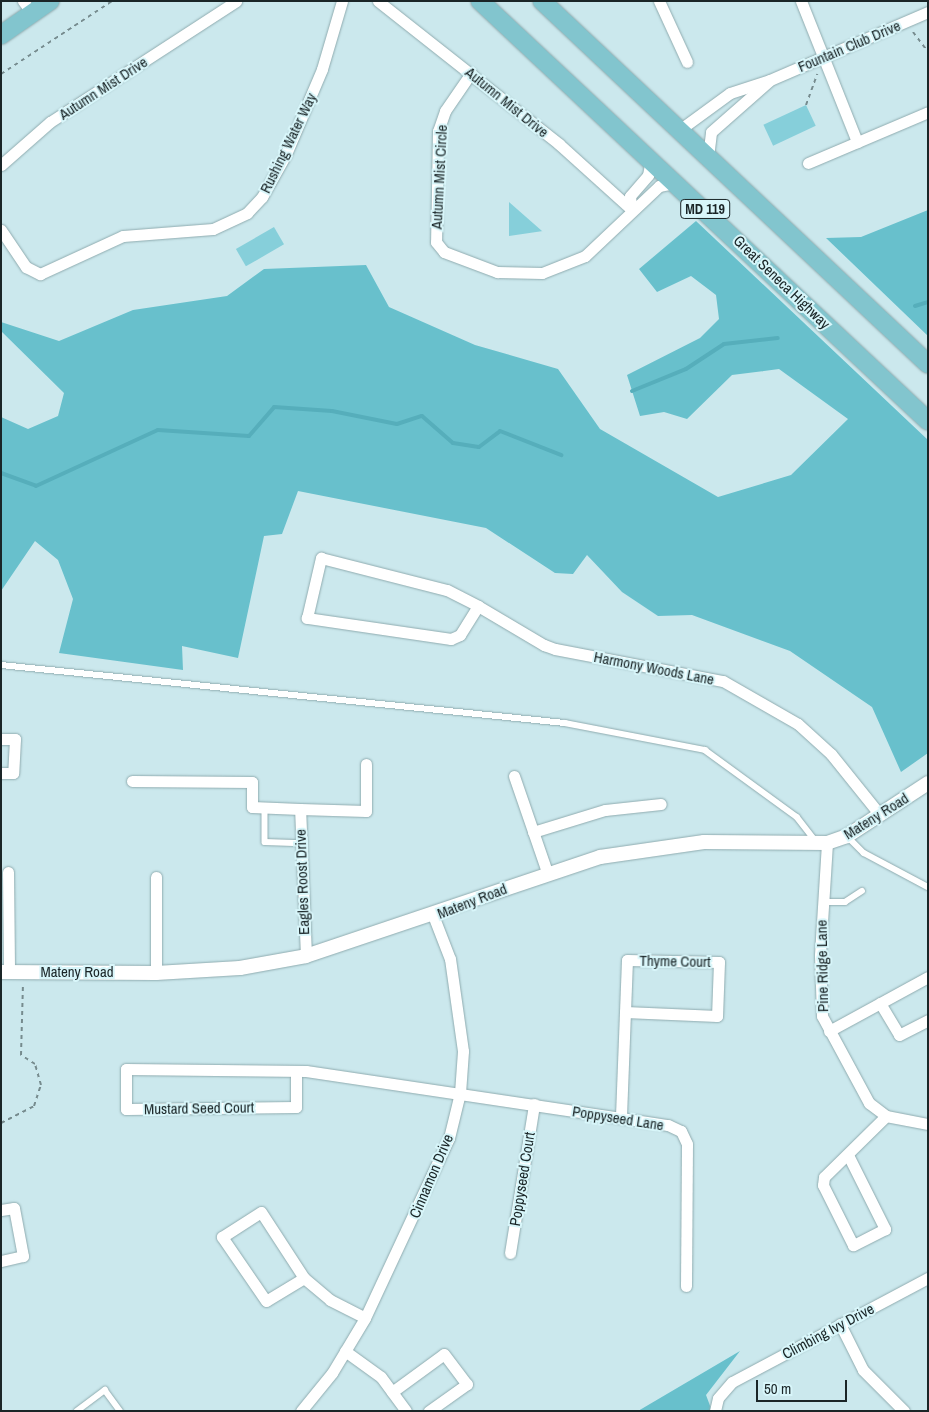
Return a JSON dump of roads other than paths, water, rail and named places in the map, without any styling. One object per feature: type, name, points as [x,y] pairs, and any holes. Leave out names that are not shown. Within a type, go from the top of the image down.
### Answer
[{"type":"main road","points":[[1,36],[28,7],[50,1]]},
{"type":"main road","name":"Great Seneca Highway","points":[[480,1],[681,186],[928,421]]},
{"type":"main road","name":"MD 119","points":[[542,1],[678,131],[928,364]]},
{"type":"street","name":"Autumn Mist Drive","points":[[1,165],[50,122],[236,1]]},
{"type":"street","name":"Rushing Water Way","points":[[1,230],[26,267],[40,274],[123,236],[213,229],[247,213],[262,198],[286,154],[322,69],[342,1]]},
{"type":"street","name":"Autumn Mist Drive","points":[[378,1],[471,73],[631,209]]},
{"type":"street","points":[[659,1],[687,62]]},
{"type":"street","points":[[801,1],[857,142]]},
{"type":"street","name":"Fountain Club Drive","points":[[678,131],[730,93],[770,80],[928,12]]},
{"type":"street","name":"Autumn Mist Circle","points":[[471,73],[439,125],[439,248],[477,267],[516,274],[542,273],[585,256],[631,209],[641,206],[659,186],[672,181],[681,186]]},
{"type":"street","name":"Fountain Club Drive","points":[[708,157],[711,132],[770,80]]},
{"type":"street","points":[[808,163],[928,112]]},
{"type":"street","name":"Autumn Mist Circle","points":[[631,209],[630,196],[648,175],[652,159]]},
{"type":"street","name":"Harmony Woods Lane","points":[[478,606],[460,635],[451,639],[307,618],[320,558],[447,590],[478,606],[555,649],[723,681],[772,705],[832,754],[880,815]]},
{"type":"street","points":[[1,739],[15,739],[14,773],[1,773]]},
{"type":"street","name":"Eagles Roost Drive","points":[[265,808],[366,811],[366,764]]},
{"type":"street","points":[[514,776],[547,872]]},
{"type":"street","points":[[132,781],[252,782],[252,807],[265,808]]},
{"type":"street","name":"Mateny Road","points":[[5,972],[156,973],[240,968],[306,956],[433,915],[547,872],[667,845],[823,844],[846,836],[928,783]]},
{"type":"street","points":[[533,832],[606,810],[661,804]]},
{"type":"street","name":"Eagles Roost Drive","points":[[300,809],[306,956]]},
{"type":"street","name":"Pine Ridge Lane","points":[[823,844],[821,1008],[829,1031],[869,1103],[886,1116],[928,1124]]},
{"type":"street","points":[[5,972],[8,872]]},
{"type":"street","points":[[156,877],[156,973]]},
{"type":"street","name":"Cinnamon Drive","points":[[301,1411],[345,1351],[364,1318],[437,1170],[460,1093],[459,1002],[450,959],[433,915]]},
{"type":"street","name":"Thyme Court","points":[[621,1116],[625,1012],[627,960],[719,962],[717,1016],[625,1012]]},
{"type":"street","points":[[829,1031],[928,977]]},
{"type":"street","points":[[880,1003],[899,1035],[928,1020]]},
{"type":"street","name":"Mustard Seed Court","points":[[296,1071],[296,1107],[126,1109],[126,1069],[296,1071],[460,1093]]},
{"type":"street","name":"Poppyseed Lane","points":[[460,1093],[621,1116],[668,1125],[681,1131],[687,1144],[686,1286]]},
{"type":"street","name":"Poppyseed Court","points":[[510,1253],[534,1104]]},
{"type":"street","points":[[848,1155],[885,1229],[853,1246],[823,1185],[826,1172],[848,1155],[886,1116]]},
{"type":"street","points":[[1,1210],[14,1208],[23,1256],[1,1261]]},
{"type":"street","points":[[304,1278],[266,1301],[222,1237],[261,1212],[304,1278],[330,1300],[364,1318]]},
{"type":"street","name":"Climbing Ivy Drive","points":[[716,1411],[718,1398],[732,1382],[928,1278]]},
{"type":"street","points":[[840,1324],[863,1370],[904,1411]]},
{"type":"street","points":[[345,1351],[368,1364],[406,1411]]},
{"type":"street","points":[[392,1392],[444,1354],[466,1384],[430,1411]]},
{"type":"lane","points":[[1,665],[565,723],[705,750],[797,817],[823,844]]},
{"type":"lane","points":[[265,808],[265,842],[301,843]]},
{"type":"lane","points":[[846,836],[864,853],[928,888]]},
{"type":"lane","points":[[822,902],[845,902],[862,891]]},
{"type":"lane","points":[[77,1411],[105,1390],[120,1411]]},
{"type":"waterway","points":[[915,306],[928,302]]},
{"type":"waterway","points":[[632,391],[686,369],[724,344],[778,338]]},
{"type":"waterway","points":[[1,473],[36,486],[158,430],[249,436],[274,407],[332,411],[397,424],[422,416],[453,443],[479,447],[500,431],[561,455]]}]
